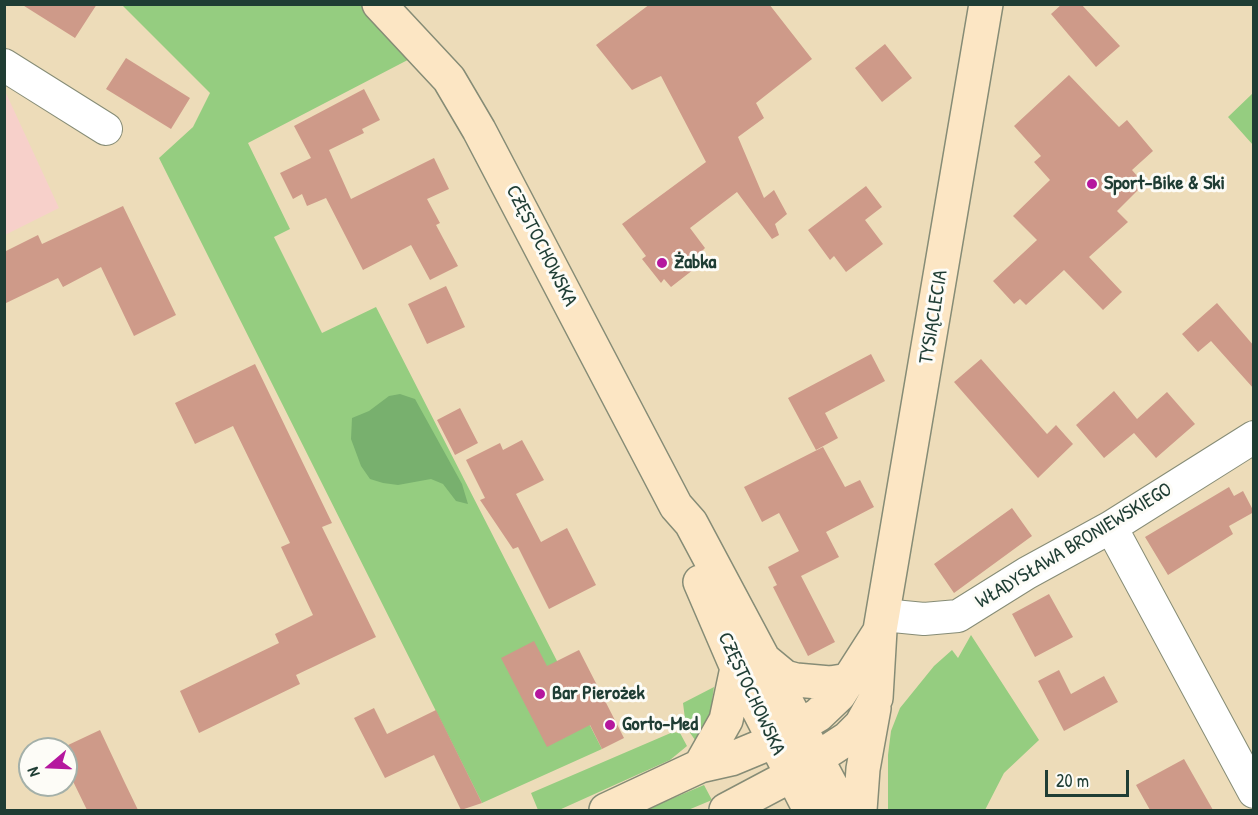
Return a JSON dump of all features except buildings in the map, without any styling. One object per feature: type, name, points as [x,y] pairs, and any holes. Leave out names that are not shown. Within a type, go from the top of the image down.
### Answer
[{"type":"street","name":"CZĘSTOCHOWSKA","points":[[379,4],[449,79],[473,120],[676,506],[691,523],[749,662],[785,734],[790,776],[810,810]]},
{"type":"street","name":"TYSIĄCLECIA","points":[[726,810],[790,776],[855,732],[876,698],[882,622],[986,4]]},
{"type":"street","points":[[4,65],[106,129]]},
{"type":"street","name":"WŁADYSŁAWA BRONIEWSKIEGO","points":[[882,622],[958,616],[1027,573],[1112,527],[1254,437]]},
{"type":"street","points":[[1112,527],[1254,792]]},
{"type":"street","name":"TYSIĄCLECIA","points":[[606,810],[700,766],[731,759],[785,734],[818,715],[839,695],[882,622]]},
{"type":"street","points":[[700,766],[726,720],[749,662],[796,680],[830,683],[849,680]]},
{"type":"street","points":[[860,810],[863,769],[876,698]]},
{"type":"street","points":[[785,734],[817,758],[844,810]]},
{"type":"shaded area","points":[[5,91],[59,208],[4,235]]},
{"type":"green space","points":[[122,5],[379,5],[425,51],[248,143],[290,229],[274,237],[322,333],[376,307],[602,749],[482,803],[159,158],[193,127],[210,93]]},
{"type":"green space","points":[[1253,93],[1253,145],[1228,117]]},
{"type":"green space","points":[[400,394],[415,399],[462,484],[468,504],[456,501],[443,484],[431,479],[398,485],[383,483],[370,479],[361,466],[351,439],[352,418],[369,411],[389,396]]},
{"type":"green space","points":[[971,635],[1039,740],[1004,773],[985,810],[888,810],[888,755],[891,731],[900,708],[934,666],[952,650],[958,658]]},
{"type":"green space","points":[[714,687],[710,716],[695,740],[686,727],[683,703]]},
{"type":"green space","points":[[673,732],[680,733],[687,746],[670,760],[559,810],[538,810],[531,793]]},
{"type":"green space","points":[[704,785],[712,800],[688,810],[645,810]]},
{"type":"place","name":"Sport-Bike & Ski","points":[[1092,184]]},
{"type":"place","name":"Żabka","points":[[662,263]]},
{"type":"place","name":"Bar Pierożek","points":[[540,694]]},
{"type":"place","name":"Gorto-Med","points":[[610,725]]}]
